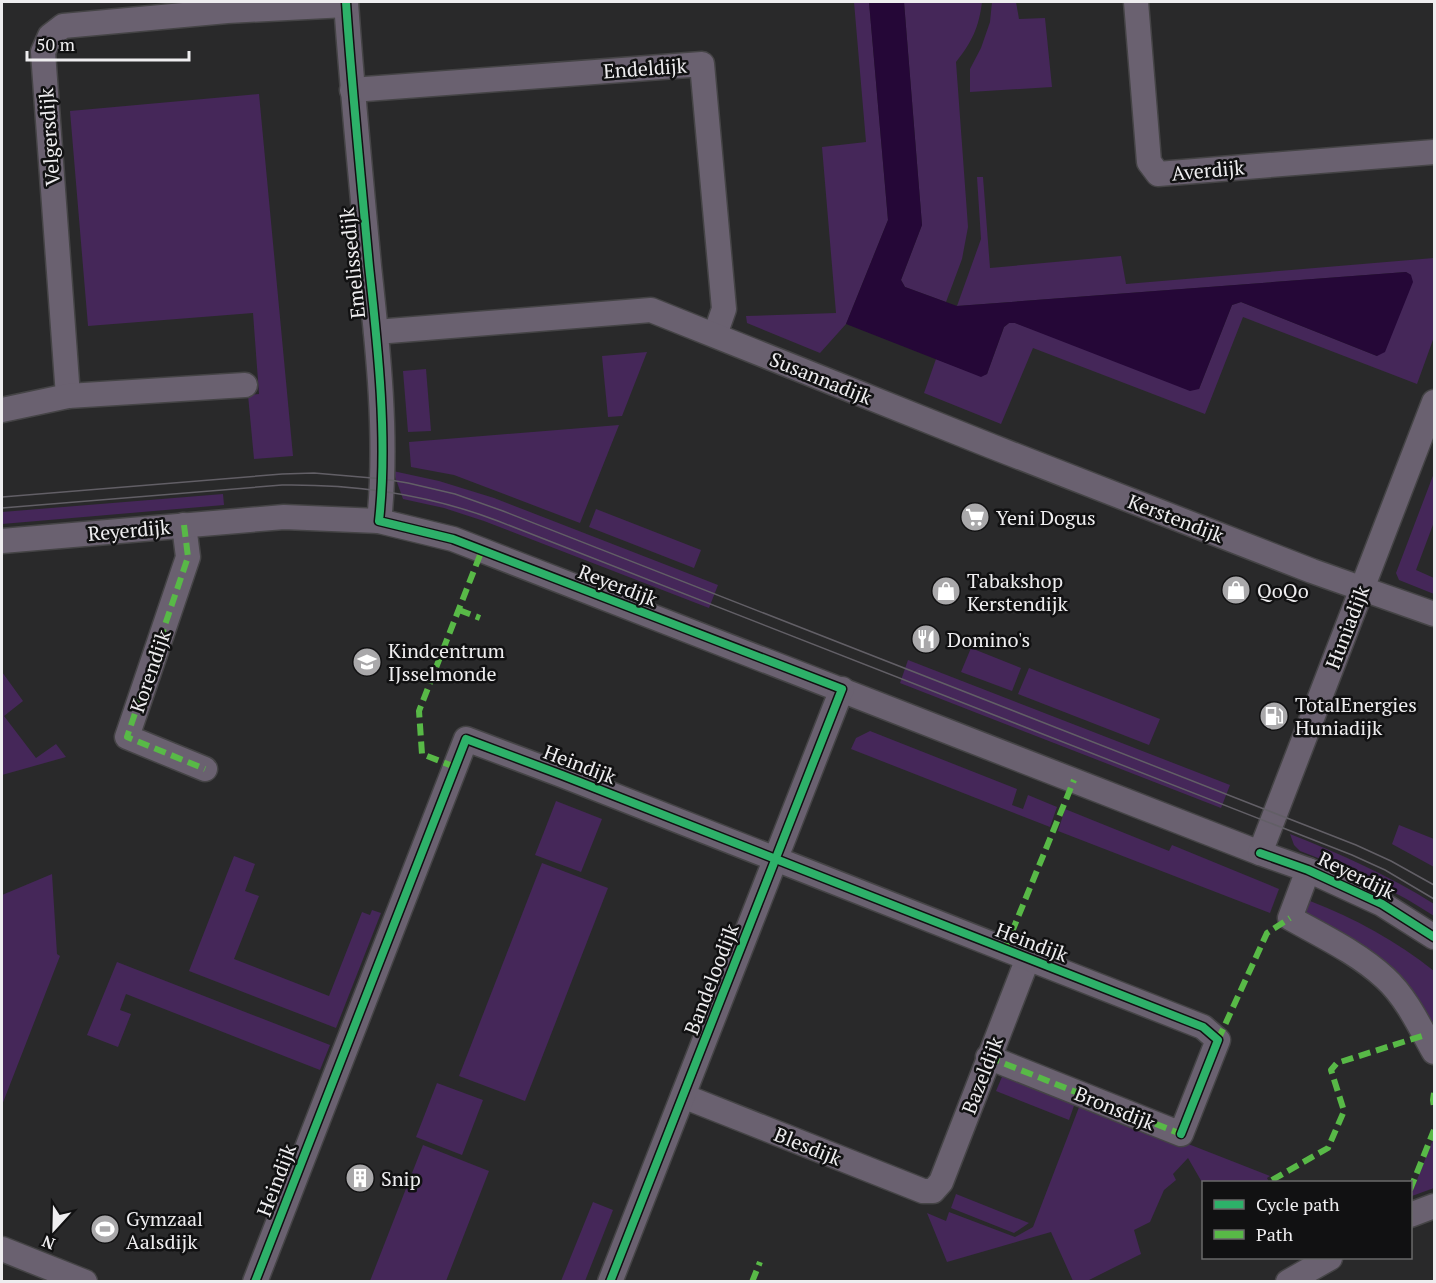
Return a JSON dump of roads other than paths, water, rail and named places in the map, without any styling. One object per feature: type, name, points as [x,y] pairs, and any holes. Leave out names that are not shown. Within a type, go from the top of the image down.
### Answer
[{"type":"street","name":"Averdijk","points":[[1136,2],[1149,162],[1158,174],[1434,152]]},
{"type":"street","name":"Velgersdijk","points":[[68,396],[43,52],[50,36],[63,26],[226,6],[346,3]]},
{"type":"street","name":"Emelissedijk","points":[[346,3],[352,90],[376,332],[384,479],[379,521]]},
{"type":"street","name":"Endeldijk","points":[[352,90],[702,64],[724,309],[715,335]]},
{"type":"street","name":"Susannadijk","points":[[376,332],[651,310],[991,446]]},
{"type":"street","points":[[2,410],[68,396],[245,385]]},
{"type":"street","name":"Huniadijk","points":[[1260,853],[1434,402]]},
{"type":"street","name":"Kerstendijk","points":[[991,446],[1312,571],[1434,614]]},
{"type":"street","name":"Reyerdijk","points":[[2,541],[284,517],[379,521],[453,539],[1308,870],[1382,904],[1434,937]]},
{"type":"street","name":"Korendijk","points":[[184,525],[188,557],[127,737],[205,769]]},
{"type":"street","name":"Bandeloodijk","points":[[610,1281],[842,689]]},
{"type":"street","name":"Heindijk","points":[[255,1281],[466,739],[1203,1027],[1218,1040]]},
{"type":"street","name":"Reyerdijk","points":[[1308,870],[1290,918],[1355,955],[1386,979],[1408,1007],[1434,1052]]},
{"type":"street","name":"Bazeldijk","points":[[933,1191],[941,1182],[1028,958]]},
{"type":"street","name":"Bronsdijk","points":[[988,1057],[1181,1134],[1218,1040]]},
{"type":"street","name":"Blesdijk","points":[[683,1096],[923,1191],[933,1191]]},
{"type":"street","points":[[1412,1214],[1434,1206]]},
{"type":"street","points":[[2,1249],[86,1281]]},
{"type":"street","points":[[1288,1281],[1326,1259]]},
{"type":"tram line","points":[[2,497],[314,473],[384,479],[455,494],[1356,845],[1434,885]]},
{"type":"tram line","points":[[2,508],[282,485],[338,486],[392,492],[445,504],[498,521],[1352,855],[1385,870],[1434,899]]},
{"type":"place","name":"Yeni Dogus","points":[[975,517]]},
{"type":"place","name":"QoQo","points":[[1236,590]]},
{"type":"place","name":"Tabakshop Kerstendijk","points":[[946,591]]},
{"type":"place","name":"Domino's","points":[[926,639]]},
{"type":"place","name":"Kindcentrum IJsselmonde","points":[[367,662]]},
{"type":"place","name":"TotalEnergies Huniadijk","points":[[1274,716]]},
{"type":"place","name":"Snip","points":[[360,1178]]},
{"type":"place","name":"Gymzaal Aalsdijk","points":[[105,1229]]}]
